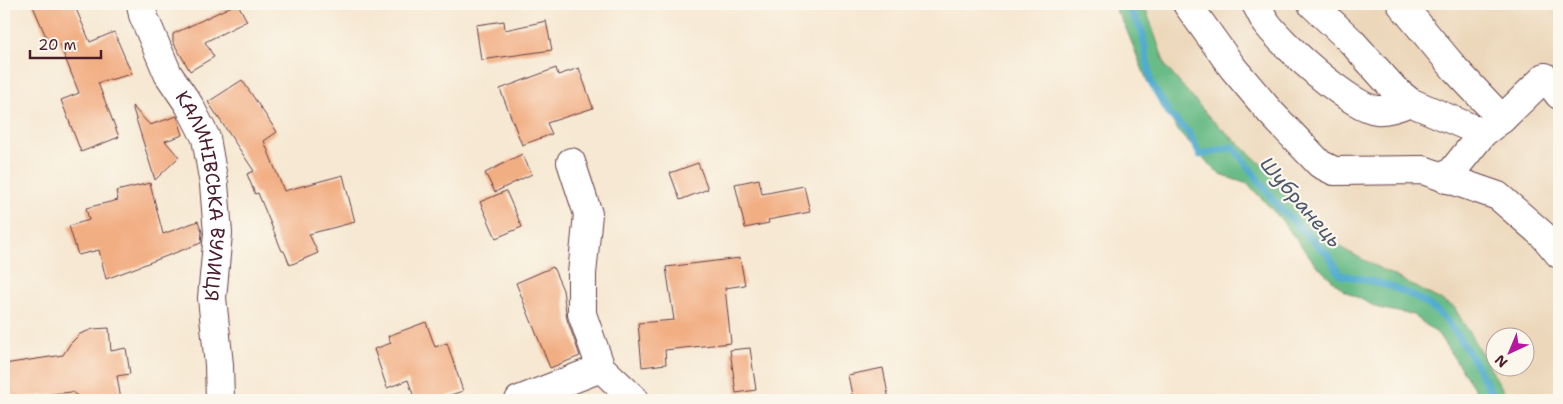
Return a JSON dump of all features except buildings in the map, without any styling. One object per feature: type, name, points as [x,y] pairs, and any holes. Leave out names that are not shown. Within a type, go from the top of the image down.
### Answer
[{"type":"street","name":"КАЛИНІВСЬКА ВУЛИЦЯ","points":[[141,4],[143,15],[168,74],[189,104],[206,138],[214,184],[218,233],[212,298],[219,365],[220,400]]},
{"type":"street","points":[[1187,4],[1233,68],[1271,113],[1320,164],[1334,171],[1423,170],[1498,196],[1544,236],[1559,254]]},
{"type":"street","points":[[1256,4],[1265,21],[1277,34],[1329,84],[1353,101],[1377,110],[1398,107],[1410,102]]},
{"type":"street","points":[[1312,4],[1352,42],[1394,89],[1410,102],[1493,126]]},
{"type":"street","points":[[1401,4],[1455,68],[1493,126]]},
{"type":"street","points":[[1446,178],[1493,126],[1554,80]]},
{"type":"street","points":[[571,162],[588,214],[582,274],[582,314],[601,368],[635,400]]},
{"type":"street","points":[[519,400],[601,368]]},
{"type":"shaded area","points":[[1144,4],[1559,4],[1559,400],[1509,400],[1495,376],[1536,376],[1536,326],[1486,326],[1486,361],[1454,307],[1345,250],[1302,211],[1268,170],[1211,119],[1166,67]]},
{"type":"green space","points":[[1112,4],[1144,4],[1166,67],[1211,119],[1268,170],[1302,211],[1345,250],[1454,307],[1486,361],[1486,376],[1495,376],[1509,400],[1482,400],[1438,334],[1413,315],[1378,308],[1343,290],[1317,266],[1279,217],[1248,184],[1220,175],[1181,135],[1148,83],[1125,26]]},
{"type":"waterway","name":"Шубранець","points":[[1127,4],[1142,31],[1151,83],[1170,115],[1188,132],[1200,155],[1233,147],[1278,206],[1329,256],[1340,275],[1392,287],[1417,298],[1439,313],[1455,331],[1496,400]]}]
